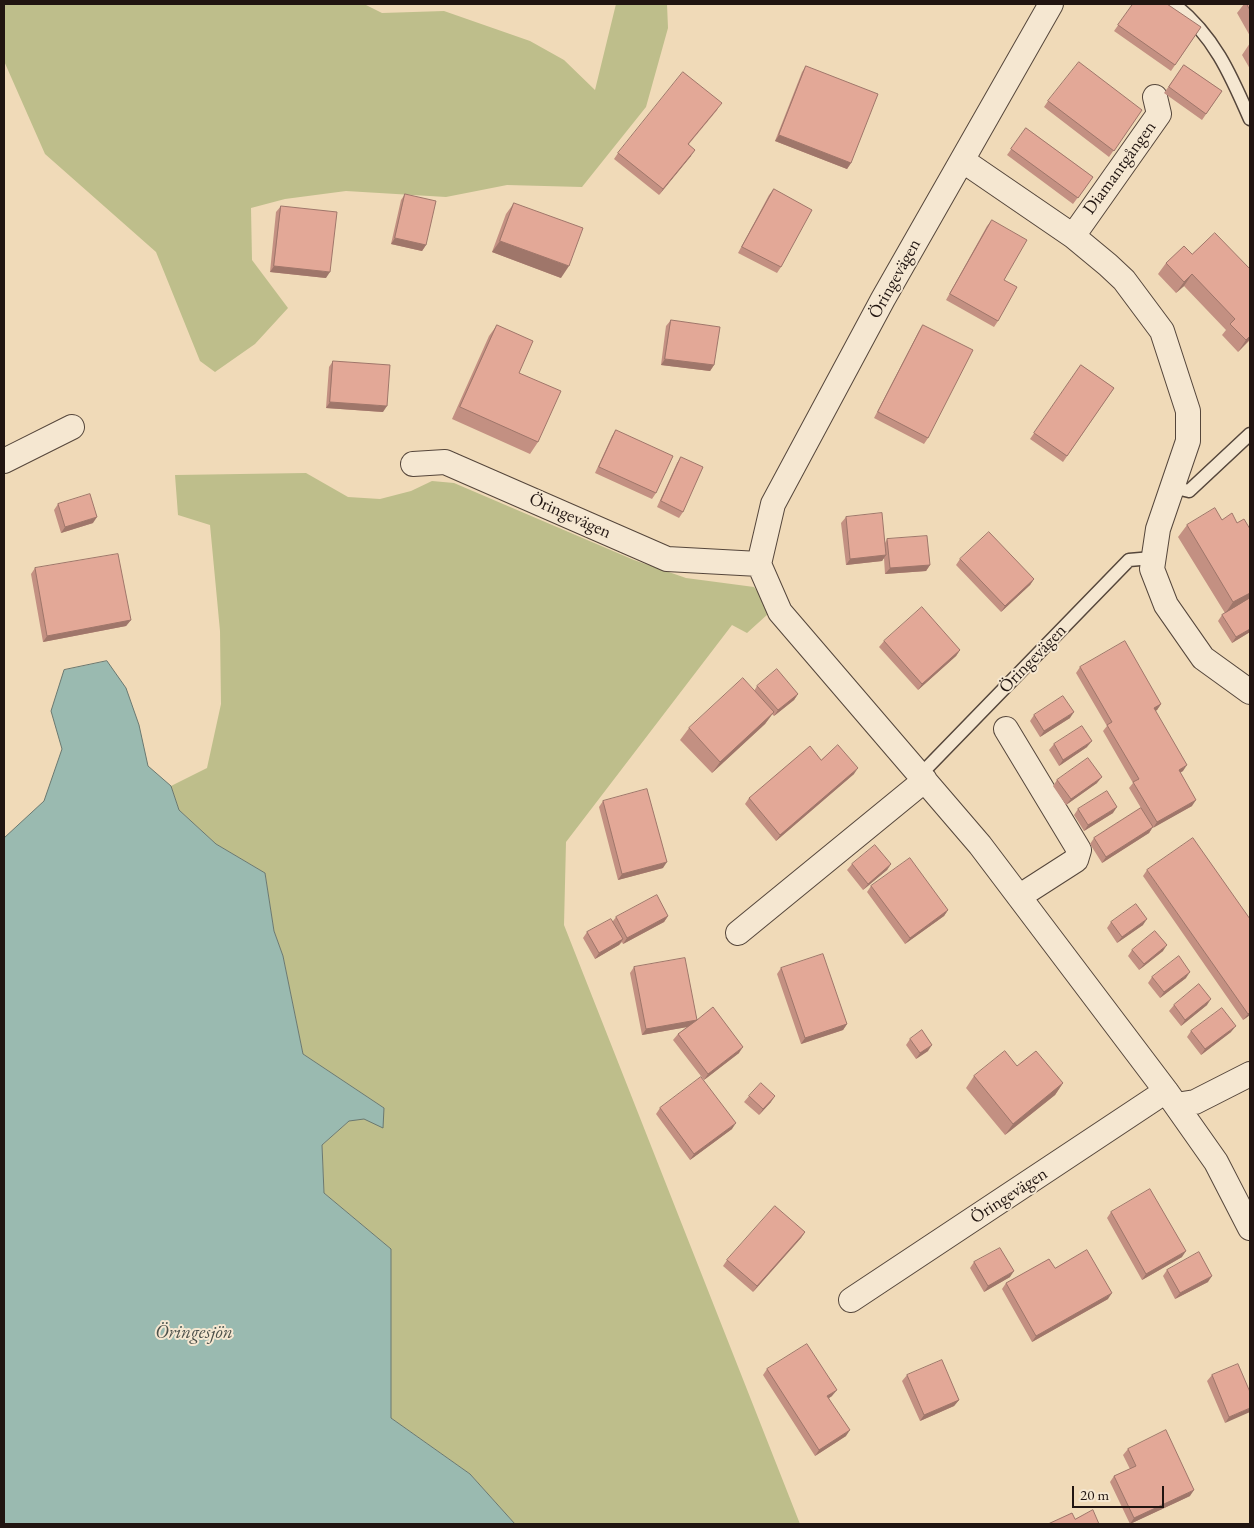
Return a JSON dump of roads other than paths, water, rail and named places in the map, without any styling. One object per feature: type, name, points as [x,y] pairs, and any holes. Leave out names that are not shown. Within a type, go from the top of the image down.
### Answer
[{"type":"street","name":"Öringevägen","points":[[414,464],[446,462],[667,558],[759,564],[773,504],[883,298],[1051,4]]},
{"type":"street","name":"Diamantgången","points":[[1073,236],[1159,114],[1155,97]]},
{"type":"street","points":[[962,160],[1073,236],[1124,280],[1162,331],[1188,411],[1188,441],[1158,529],[1152,558],[1152,569],[1166,605],[1203,658],[1250,692]]},
{"type":"street","points":[[4,461],[72,427]]},
{"type":"street","points":[[759,564],[780,612],[980,845],[1171,1098],[1216,1162],[1250,1228]]},
{"type":"street","points":[[1006,729],[1079,850],[1076,860],[1020,896]]},
{"type":"street","name":"Öringevägen","points":[[738,933],[923,777]]},
{"type":"street","name":"Öringevägen","points":[[851,1300],[1171,1098],[1195,1102],[1250,1074]]},
{"type":"lane","points":[[1174,4],[1188,14],[1218,51],[1250,119]]},
{"type":"lane","points":[[1172,487],[1189,491],[1250,434]]},
{"type":"lane","name":"Öringevägen","points":[[923,777],[1129,560],[1152,558]]},
{"type":"water","name":"Öringesjön","points":[[107,661],[126,688],[139,725],[148,766],[171,786],[179,810],[216,844],[265,873],[274,931],[283,956],[303,1054],[384,1108],[383,1128],[364,1119],[349,1121],[322,1145],[324,1193],[391,1249],[391,1418],[470,1474],[515,1524],[4,1524],[4,838],[44,801],[62,749],[51,711],[64,670]]}]
